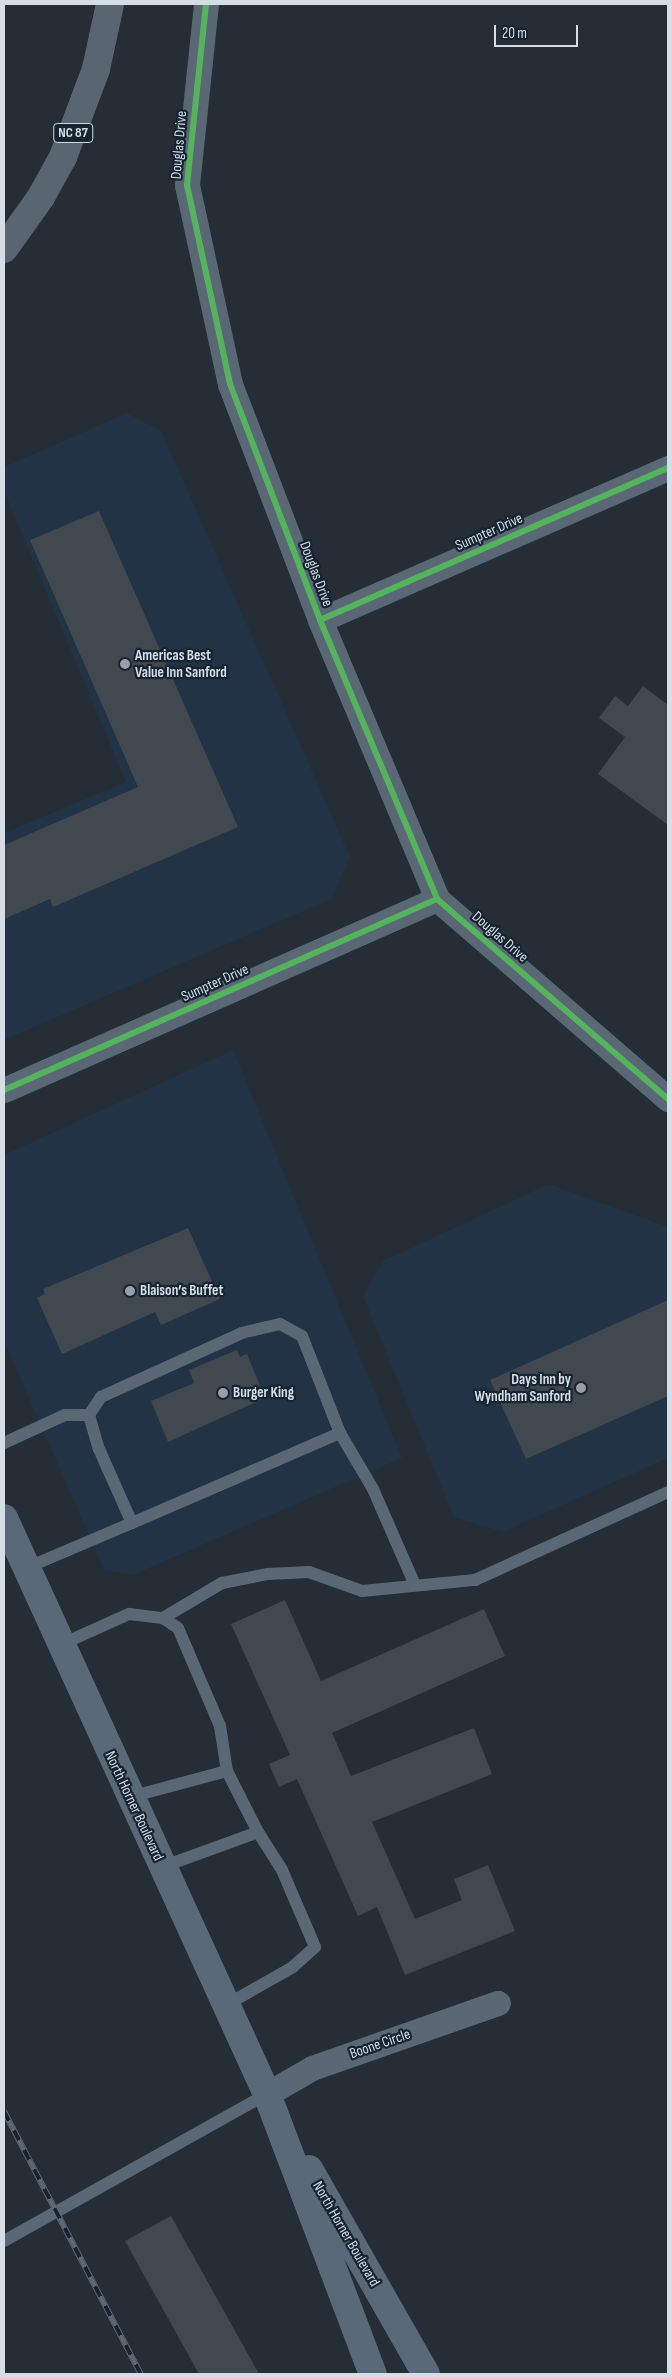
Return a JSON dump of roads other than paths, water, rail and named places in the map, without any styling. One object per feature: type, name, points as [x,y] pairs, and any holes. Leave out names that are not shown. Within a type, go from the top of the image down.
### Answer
[{"type":"highway","name":"NC 87","points":[[4,249],[41,197],[63,157],[96,69],[110,4]]},
{"type":"main road","name":"North Horner Boulevard","points":[[4,1518],[60,1645],[267,2094],[373,2374]]},
{"type":"main road","name":"North Horner Boulevard","points":[[267,2094],[426,2374]]},
{"type":"street","name":"Douglas Drive","points":[[206,4],[187,185],[230,384],[320,620],[437,900],[668,1099]]},
{"type":"street","name":"Sumpter Drive","points":[[320,620],[668,468]]},
{"type":"street","name":"Sumpter Drive","points":[[4,1090],[437,900]]},
{"type":"street","name":"Boone Circle","points":[[267,2094],[312,2068],[498,2004]]},
{"type":"lane","points":[[89,1415],[101,1397],[242,1333],[280,1324],[302,1336],[340,1433],[373,1489],[415,1584]]},
{"type":"lane","points":[[4,1443],[65,1414],[89,1415]]},
{"type":"lane","points":[[89,1415],[99,1449],[132,1523]]},
{"type":"lane","points":[[26,1568],[340,1433]]},
{"type":"lane","points":[[164,1618],[222,1582],[268,1574],[309,1572],[362,1591],[415,1584],[475,1580],[668,1492]]},
{"type":"lane","points":[[60,1645],[129,1614],[164,1618],[178,1628],[220,1726],[227,1771],[258,1832],[282,1870],[315,1947],[293,1967],[226,2005]]},
{"type":"lane","points":[[130,1797],[227,1771]]},
{"type":"lane","points":[[162,1867],[258,1832]]},
{"type":"lane","points":[[4,2241],[267,2094]]},
{"type":"railway","points":[[4,2111],[141,2374]]},
{"type":"place","name":"Americas Best Value Inn Sanford","points":[[125,664]]},
{"type":"place","name":"Blaison’s Buffet","points":[[130,1291]]},
{"type":"place","name":"Days Inn by Wyndham Sanford","points":[[581,1388]]},
{"type":"place","name":"Burger King","points":[[223,1393]]}]
